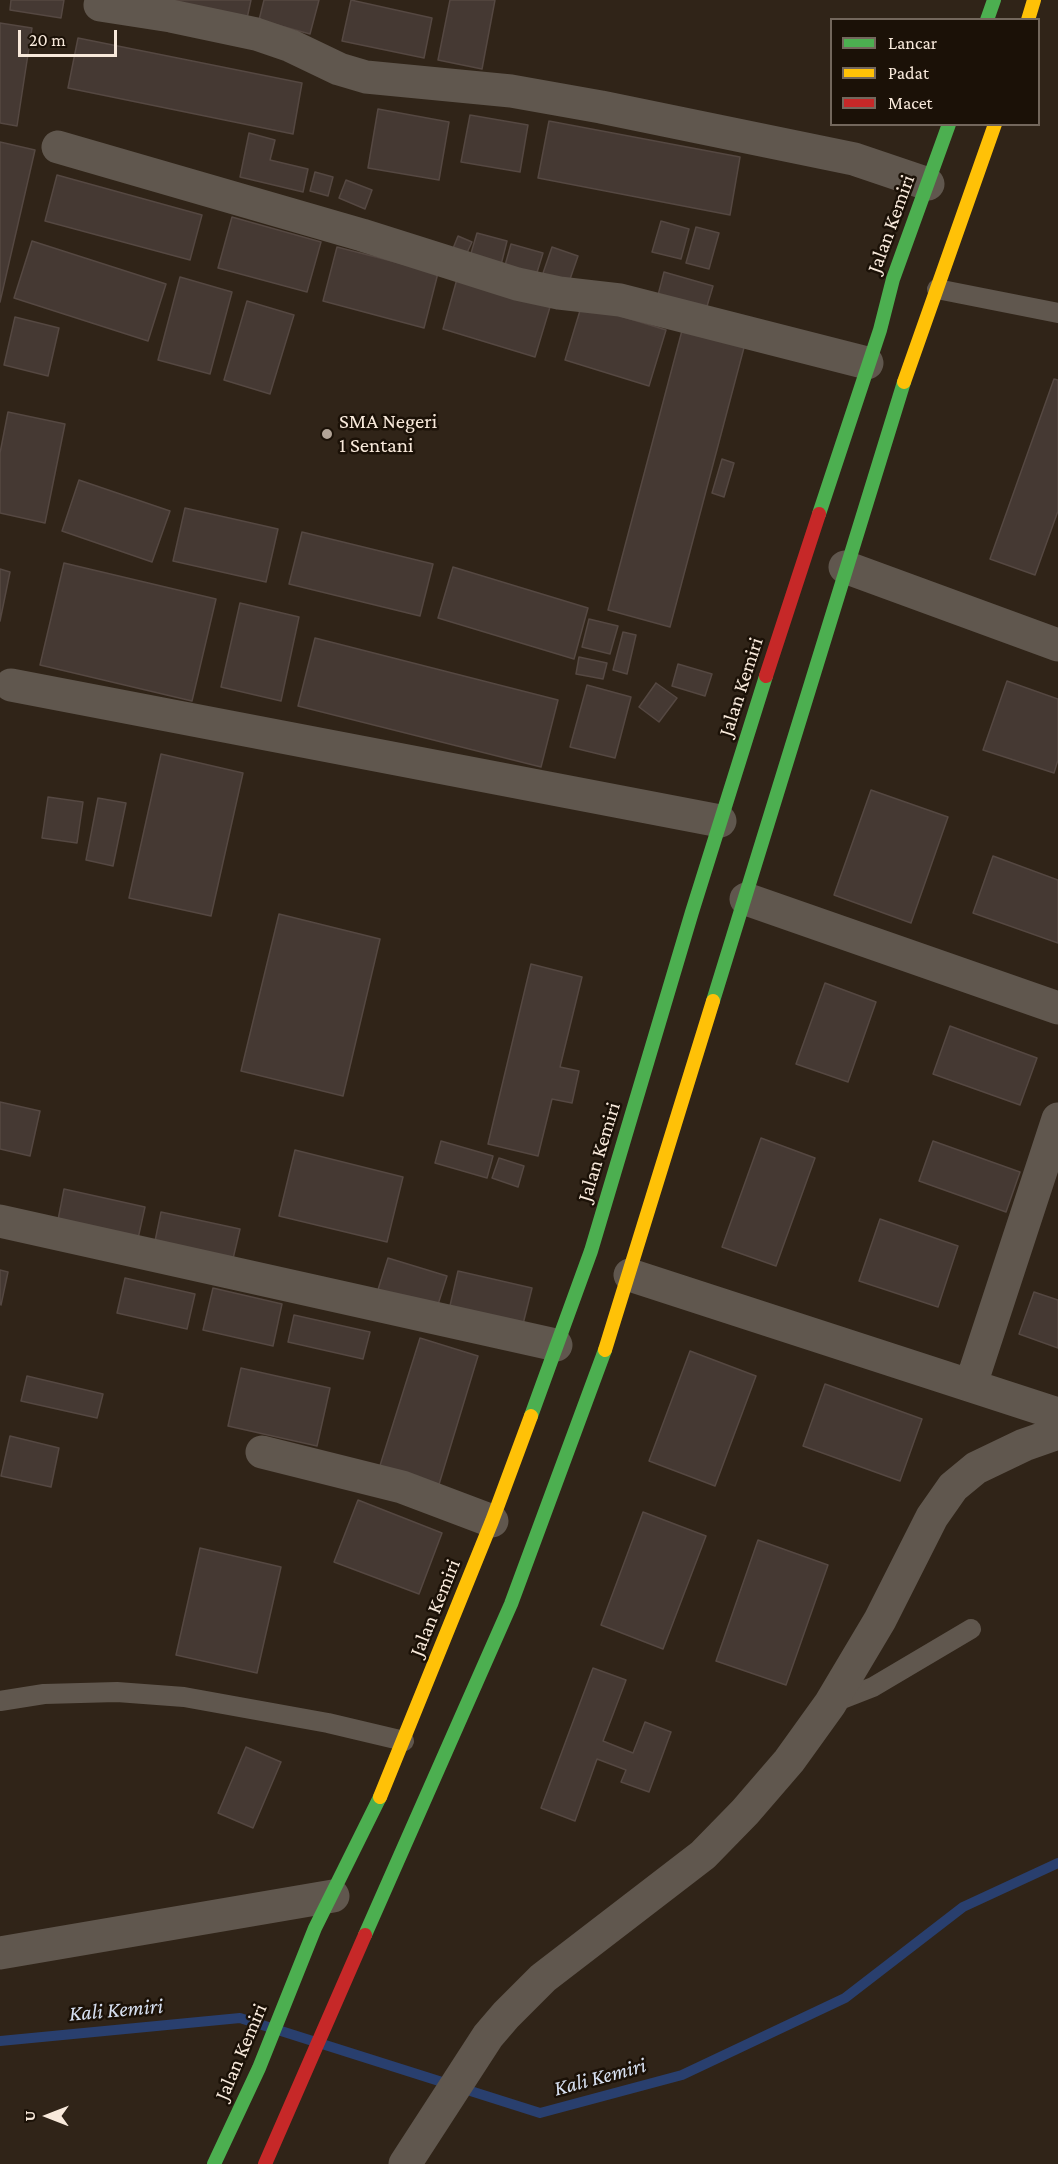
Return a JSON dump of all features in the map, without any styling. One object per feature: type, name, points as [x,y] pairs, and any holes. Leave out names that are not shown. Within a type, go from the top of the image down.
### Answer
[{"type":"highway","points":[[988,18],[994,0]]},
{"type":"highway","points":[[1029,18],[1034,0]]},
{"type":"highway","name":"Jalan Kemiri","points":[[214,2164],[259,2068],[315,1928],[333,1896],[405,1741],[492,1521],[591,1251],[720,821],[867,363],[880,330],[893,279],[948,126]]},
{"type":"highway","points":[[265,2164],[511,1604],[585,1410],[630,1275],[680,1102],[746,899],[845,567],[902,387],[994,126]]},
{"type":"street","points":[[100,5],[171,16],[256,34],[291,46],[339,69],[366,77],[511,91],[601,107],[854,159],[928,184]]},
{"type":"street","points":[[58,147],[362,235],[517,284],[559,293],[620,300],[867,363]]},
{"type":"street","points":[[845,567],[1058,645]]},
{"type":"street","points":[[11,685],[720,821]]},
{"type":"street","points":[[746,899],[1058,1008]]},
{"type":"street","points":[[971,1384],[1058,1119]]},
{"type":"street","points":[[0,1221],[556,1345]]},
{"type":"street","points":[[630,1275],[1058,1414]]},
{"type":"street","points":[[405,2164],[488,2036],[543,1978],[704,1855],[789,1761],[830,1704],[880,1620],[932,1517],[954,1487],[976,1468],[1024,1445],[1058,1433]]},
{"type":"street","points":[[261,1452],[402,1487],[492,1521]]},
{"type":"street","points":[[0,1953],[333,1896]]},
{"type":"lane","points":[[937,290],[1058,313]]},
{"type":"lane","points":[[830,1704],[873,1687],[971,1629]]},
{"type":"lane","points":[[0,1701],[44,1694],[117,1692],[184,1697],[328,1723],[405,1741]]},
{"type":"building","points":[[11,0],[64,0],[61,18],[10,10]]},
{"type":"building","points":[[144,0],[251,0],[246,23]]},
{"type":"building","points":[[264,0],[319,0],[310,34],[259,20]]},
{"type":"building","points":[[351,0],[432,18],[424,58],[342,41]]},
{"type":"building","points":[[450,0],[495,0],[482,69],[438,60]]},
{"type":"building","points":[[0,23],[32,28],[17,126],[0,123]]},
{"type":"building","points":[[78,38],[302,83],[293,134],[68,88]]},
{"type":"building","points":[[378,109],[449,122],[439,180],[368,168]]},
{"type":"building","points":[[470,115],[528,125],[520,172],[461,162]]},
{"type":"building","points":[[549,121],[740,157],[730,215],[538,178]]},
{"type":"building","points":[[249,133],[275,140],[270,160],[308,169],[303,192],[240,177]]},
{"type":"building","points":[[0,142],[35,150],[0,302]]},
{"type":"building","points":[[315,172],[333,177],[328,196],[310,191]]},
{"type":"building","points":[[57,175],[202,215],[190,260],[45,221]]},
{"type":"building","points":[[346,180],[372,190],[365,209],[339,198]]},
{"type":"building","points":[[232,217],[321,242],[307,292],[218,268]]},
{"type":"building","points":[[661,221],[689,229],[681,259],[652,252]]},
{"type":"building","points":[[696,227],[719,233],[709,269],[686,263]]},
{"type":"building","points":[[477,233],[507,241],[500,269],[469,260]]},
{"type":"building","points":[[458,236],[472,242],[465,257],[452,251]]},
{"type":"building","points":[[32,241],[166,284],[148,341],[14,298]]},
{"type":"building","points":[[511,244],[543,253],[535,279],[504,269]]},
{"type":"building","points":[[337,247],[438,273],[424,328],[323,301]]},
{"type":"building","points":[[552,247],[578,256],[567,288],[541,279]]},
{"type":"building","points":[[664,272],[713,286],[705,313],[657,299]]},
{"type":"building","points":[[180,277],[232,292],[210,374],[158,360]]},
{"type":"building","points":[[457,279],[550,307],[535,357],[443,329]]},
{"type":"building","points":[[247,301],[294,315],[270,394],[224,380]]},
{"type":"building","points":[[582,304],[666,330],[649,386],[565,360]]},
{"type":"building","points":[[15,317],[59,328],[48,376],[4,365]]},
{"type":"building","points":[[684,323],[746,340],[670,627],[608,610]]},
{"type":"building","points":[[1054,379],[1058,380],[1058,511],[1035,575],[990,559]]},
{"type":"building","points":[[8,412],[65,424],[45,523],[0,513],[0,453]]},
{"type":"building","points":[[722,459],[734,463],[724,497],[712,493]]},
{"type":"building","points":[[79,480],[170,511],[152,562],[62,531]]},
{"type":"building","points":[[185,508],[278,529],[266,582],[173,561]]},
{"type":"building","points":[[302,532],[433,564],[420,616],[289,584]]},
{"type":"building","points":[[64,563],[216,599],[192,701],[40,665]]},
{"type":"building","points":[[453,567],[588,608],[574,659],[438,618]]},
{"type":"building","points":[[0,569],[10,572],[0,621]]},
{"type":"building","points":[[240,603],[299,617],[281,701],[221,687]]},
{"type":"building","points":[[589,619],[618,626],[610,654],[582,647]]},
{"type":"building","points":[[623,632],[636,635],[627,674],[613,670]]},
{"type":"building","points":[[315,638],[558,700],[541,767],[298,706]]},
{"type":"building","points":[[579,657],[607,663],[603,679],[576,674]]},
{"type":"building","points":[[678,664],[712,674],[705,696],[672,686]]},
{"type":"building","points":[[1007,681],[1058,699],[1058,760],[1054,773],[983,750]]},
{"type":"building","points":[[656,683],[677,698],[659,722],[639,707]]},
{"type":"building","points":[[587,685],[631,697],[615,758],[570,747]]},
{"type":"building","points":[[161,754],[243,773],[211,916],[129,898]]},
{"type":"building","points":[[871,790],[948,817],[911,923],[834,895]]},
{"type":"building","points":[[48,797],[83,802],[77,843],[42,838]]},
{"type":"building","points":[[98,798],[126,803],[113,866],[86,860]]},
{"type":"building","points":[[993,856],[1058,880],[1058,943],[973,913]]},
{"type":"building","points":[[279,914],[380,939],[343,1096],[241,1071]]},
{"type":"building","points":[[531,964],[582,977],[560,1067],[579,1071],[572,1103],[552,1099],[538,1156],[488,1144]]},
{"type":"building","points":[[825,983],[876,1002],[848,1082],[796,1064]]},
{"type":"building","points":[[950,1026],[1037,1058],[1020,1105],[933,1074]]},
{"type":"building","points":[[0,1102],[40,1111],[30,1156],[0,1149]]},
{"type":"building","points":[[761,1138],[815,1158],[776,1266],[722,1247]]},
{"type":"building","points":[[441,1141],[493,1156],[487,1178],[435,1163]]},
{"type":"building","points":[[933,1141],[1020,1172],[1006,1212],[919,1181]]},
{"type":"building","points":[[295,1150],[403,1177],[387,1242],[279,1216]]},
{"type":"building","points":[[499,1158],[524,1166],[518,1187],[492,1178]]},
{"type":"building","points":[[64,1189],[145,1207],[137,1243],[57,1225]]},
{"type":"building","points":[[161,1212],[240,1229],[232,1263],[154,1246]]},
{"type":"building","points":[[880,1219],[958,1246],[938,1307],[859,1281]]},
{"type":"building","points":[[388,1258],[447,1276],[435,1314],[376,1296]]},
{"type":"building","points":[[0,1270],[8,1272],[1,1305],[0,1304]]},
{"type":"building","points":[[458,1271],[532,1288],[522,1328],[449,1310]]},
{"type":"building","points":[[125,1278],[195,1294],[187,1329],[117,1313]]},
{"type":"building","points":[[213,1288],[282,1304],[273,1346],[203,1330]]},
{"type":"building","points":[[1034,1292],[1058,1300],[1058,1348],[1019,1334]]},
{"type":"building","points":[[294,1315],[370,1332],[363,1359],[288,1342]]},
{"type":"building","points":[[420,1338],[478,1356],[437,1491],[378,1472]]},
{"type":"building","points":[[690,1351],[756,1376],[715,1486],[649,1461]]},
{"type":"building","points":[[241,1368],[330,1388],[317,1446],[228,1426]]},
{"type":"building","points":[[27,1376],[103,1394],[97,1418],[21,1401]]},
{"type":"building","points":[[825,1384],[922,1419],[900,1481],[803,1446]]},
{"type":"building","points":[[10,1436],[59,1448],[51,1487],[1,1476]]},
{"type":"building","points":[[358,1500],[442,1533],[419,1594],[334,1562]]},
{"type":"building","points":[[643,1512],[706,1536],[663,1649],[601,1625]]},
{"type":"building","points":[[758,1540],[828,1565],[786,1685],[716,1661]]},
{"type":"building","points":[[200,1548],[281,1567],[257,1673],[176,1655]]},
{"type":"building","points":[[593,1668],[626,1680],[603,1741],[633,1753],[645,1722],[671,1732],[649,1792],[621,1782],[626,1770],[597,1759],[575,1821],[541,1808]]},
{"type":"building","points":[[246,1747],[281,1762],[253,1828],[218,1813]]},
{"type":"waterway","name":"Kali Kemiri","points":[[0,2041],[240,2018],[540,2113],[682,2075],[845,1998],[963,1907],[1058,1863]]},
{"type":"traffic: fast","points":[[988,18],[994,0]]},
{"type":"traffic: fast","points":[[819,514],[880,330],[893,279],[948,126]]},
{"type":"traffic: fast","points":[[713,1001],[904,382]]},
{"type":"traffic: fast","points":[[531,1416],[591,1251],[692,912],[766,676]]},
{"type":"traffic: fast","points":[[365,1935],[511,1604],[605,1350]]},
{"type":"traffic: fast","points":[[214,2164],[259,2068],[315,1928],[380,1797]]},
{"type":"traffic: slow","points":[[1029,18],[1034,0]]},
{"type":"traffic: slow","points":[[904,382],[994,126]]},
{"type":"traffic: slow","points":[[605,1350],[713,1001]]},
{"type":"traffic: slow","points":[[380,1797],[492,1521],[531,1416]]},
{"type":"traffic: jam","points":[[766,676],[819,514]]},
{"type":"traffic: jam","points":[[265,2164],[365,1935]]},
{"type":"place","name":"SMA Negeri 1 Sentani","points":[[327,434]]}]
